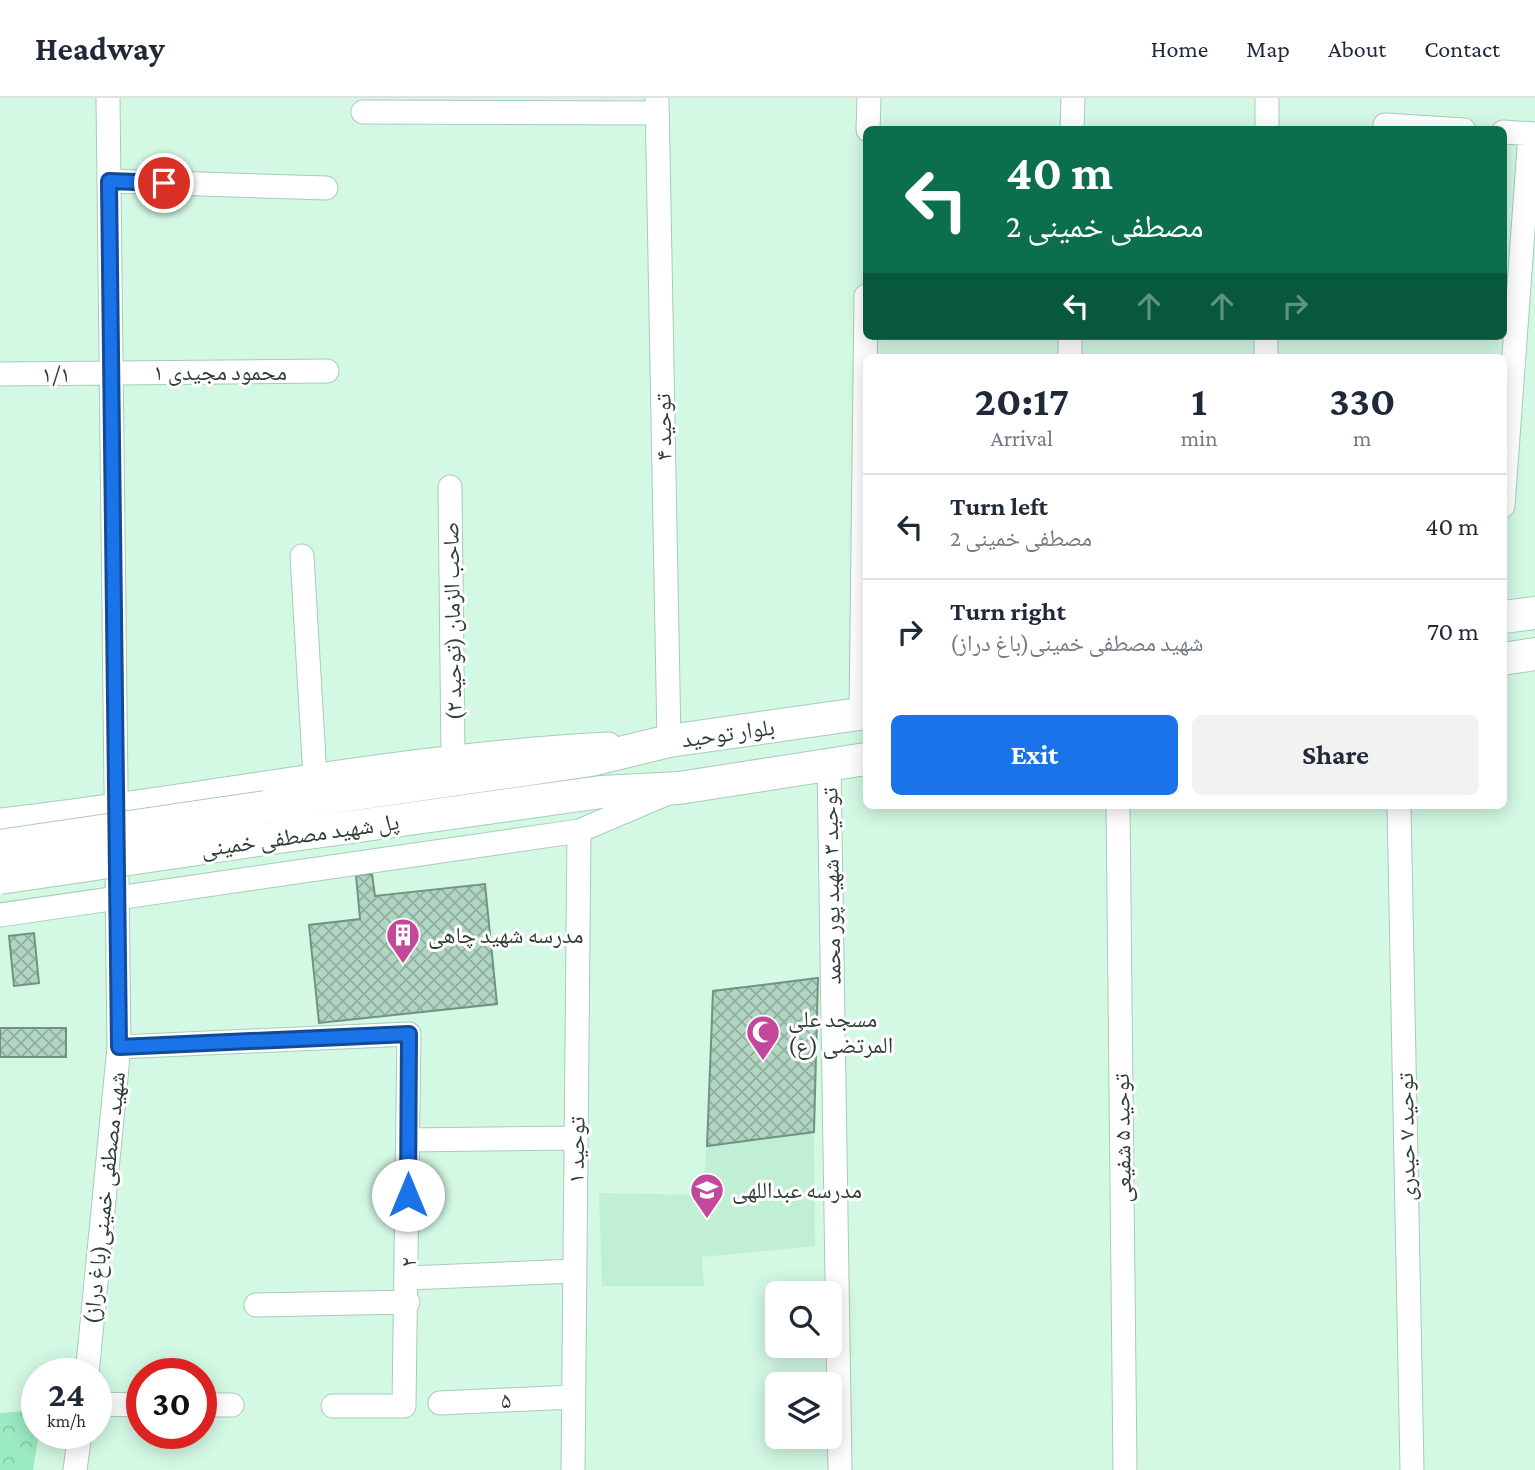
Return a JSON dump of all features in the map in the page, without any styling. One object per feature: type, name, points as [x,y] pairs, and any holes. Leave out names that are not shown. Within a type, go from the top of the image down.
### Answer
[{"type":"main road","points":[[1507,616],[1535,613]]},
{"type":"main road","points":[[1507,658],[1535,653]]},
{"type":"main road","name":"بلوار توحید","points":[[591,761],[669,741],[863,713]]},
{"type":"main road","name":"بلوار توحید","points":[[601,792],[679,789],[863,759]]},
{"type":"main road","name":"پل شهید مصطفی خمینی","points":[[0,846],[591,761]]},
{"type":"main road","name":"پل شهید مصطفی خمینی","points":[[0,878],[601,792]]},
{"type":"street","name":"شهید مصطفی خمینی(باغ دراز)","points":[[89,1358],[119,1047],[114,807],[113,373],[108,98]]},
{"type":"street","points":[[869,98],[869,126]]},
{"type":"street","points":[[1072,126],[1073,98]]},
{"type":"street","points":[[1267,98],[1267,126]]},
{"type":"street","points":[[363,112],[657,106]]},
{"type":"street","name":"توحید ۴","points":[[657,106],[669,741]]},
{"type":"street","points":[[1385,125],[1401,126]]},
{"type":"street","points":[[1507,132],[1533,134],[1517,376],[1507,469]]},
{"type":"street","points":[[109,181],[326,188]]},
{"type":"street","name":"۱ محمود مجیدی","points":[[113,373],[327,371]]},
{"type":"street","name":"۱/۱","points":[[0,374],[113,373]]},
{"type":"street","name":"صاحب الزمان (توحید ۲)","points":[[450,487],[453,755]]},
{"type":"street","points":[[302,556],[315,776]]},
{"type":"street","points":[[0,820],[114,807],[453,755],[669,741]]},
{"type":"street","name":"توحید ۳ شهيد پور محمد","points":[[829,765],[839,1470]]},
{"type":"street","points":[[0,915],[579,831],[679,789]]},
{"type":"street","name":"توحید ۵ شفیعی","points":[[1118,809],[1125,1470]]},
{"type":"street","name":"توحید ۷ حیدری","points":[[1399,809],[1412,1470]]},
{"type":"street","name":"توحید ۱","points":[[573,1470],[579,831]]},
{"type":"street","name":"۲","points":[[119,1047],[409,1034],[408,1302],[404,1406],[333,1406]]},
{"type":"street","points":[[408,1140],[576,1138]]},
{"type":"street","points":[[408,1278],[574,1271]]},
{"type":"street","points":[[256,1305],[408,1302]]},
{"type":"street","name":"۵","points":[[440,1403],[573,1397]]},
{"type":"street","points":[[217,1405],[232,1405]]},
{"type":"street","points":[[75,1470],[78,1449]]},
{"type":"shaded area","name":"مدرسه عبداللهی","points":[[814,1132],[815,1246],[702,1257],[704,1286],[602,1286],[599,1193],[702,1195],[707,1146]]},
{"type":"green space","points":[[21,1411],[21,1449],[36,1449],[33,1470],[0,1470],[0,1413]]},
{"type":"building","name":"مدرسه شهید چاهی","points":[[372,874],[375,896],[485,884],[497,1004],[319,1023],[309,925],[360,919],[356,875]]},
{"type":"building","points":[[34,933],[39,983],[14,986],[9,936]]},
{"type":"building","name":"مسجد علی المرتضی (ع)","points":[[818,978],[814,1132],[707,1146],[713,991]]},
{"type":"building","points":[[0,1028],[66,1028],[66,1057],[0,1057]]},
{"type":"place","name":"مدرسه شهید چاهی","points":[[403,965]]},
{"type":"place","name":"مسجد علی المرتضی (ع)","points":[[763,1062]]},
{"type":"place","name":"مدرسه عبداللهی","points":[[707,1220]]},
{"type":"route","points":[[164,183],[109,181],[113,373],[114,807],[119,1047],[409,1034],[408,1195]]}]
